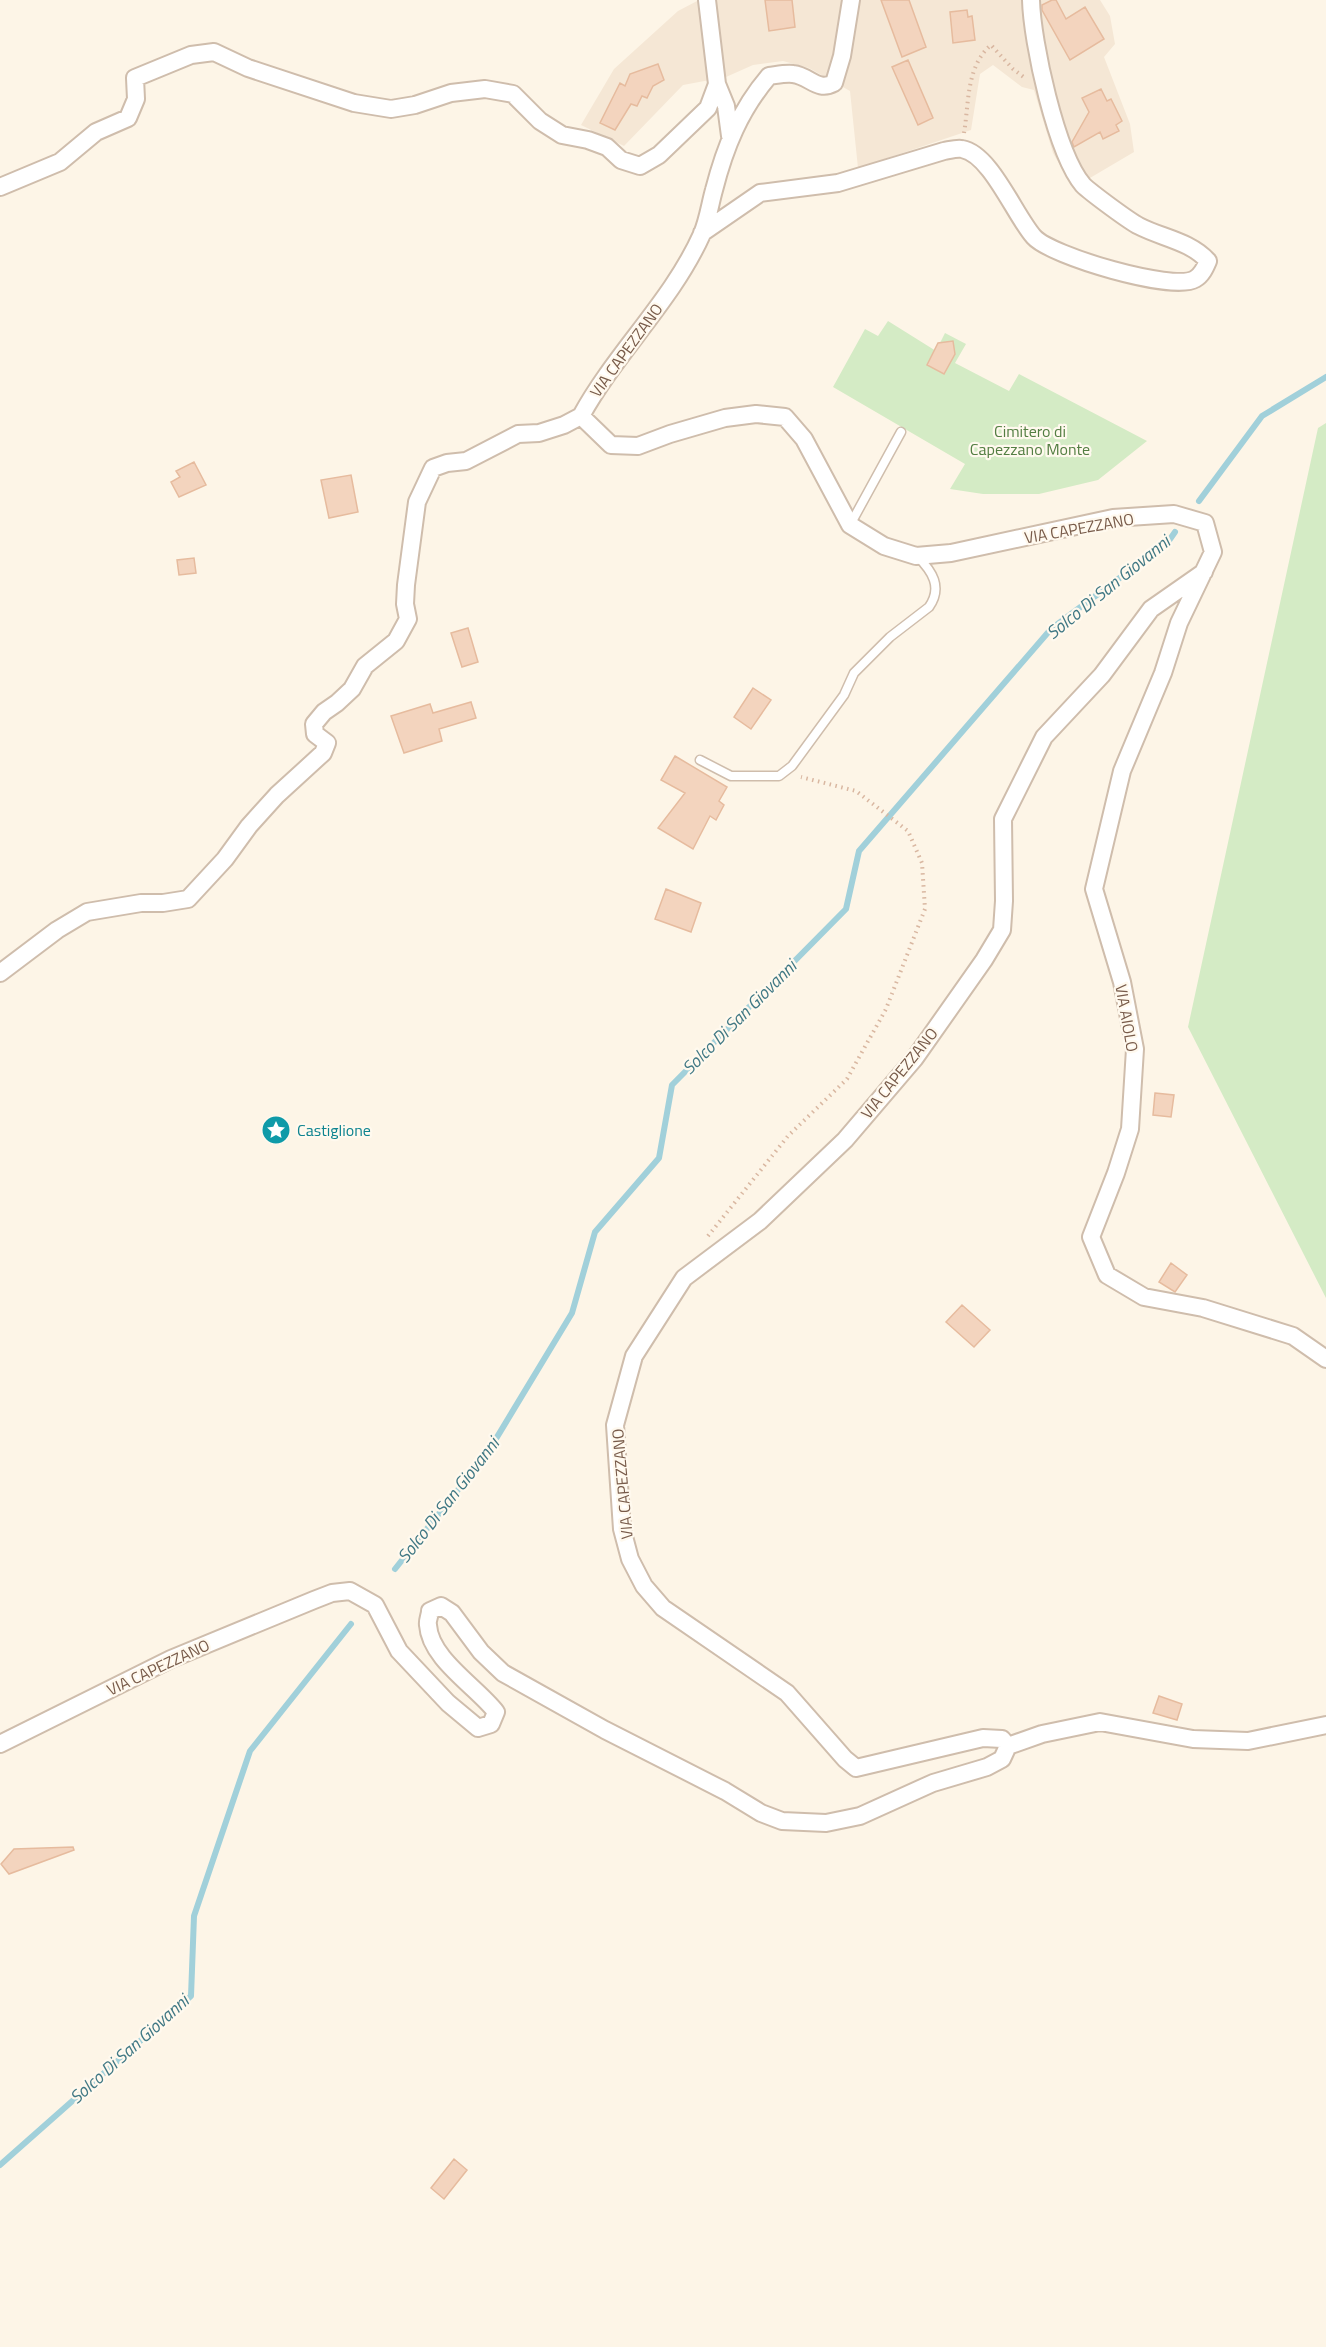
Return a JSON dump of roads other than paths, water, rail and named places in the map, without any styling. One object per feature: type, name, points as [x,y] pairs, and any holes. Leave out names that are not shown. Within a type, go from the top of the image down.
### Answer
[{"type":"street","points":[[707,0],[717,84],[726,106],[730,136]]},
{"type":"street","points":[[730,136],[744,110],[769,76],[792,74],[802,76],[817,86],[827,87],[834,83],[842,56],[851,0]]},
{"type":"street","name":"VIA CAPEZZANO","points":[[702,232],[760,193],[838,183],[944,151],[962,149],[971,153],[995,175],[1034,238],[1048,249],[1117,272],[1173,283],[1194,280],[1205,271],[1208,261],[1198,250],[1137,225],[1083,185],[1066,154],[1042,75],[1031,0]]},
{"type":"street","points":[[0,187],[60,162],[96,132],[128,118],[136,99],[135,78],[192,56],[214,52],[249,68],[354,103],[391,109],[415,105],[451,93],[474,90],[485,89],[513,94],[540,122],[562,135],[597,143],[607,147],[621,160],[640,166],[659,155],[708,108],[717,84]]},
{"type":"street","name":"VIA CAPEZZANO","points":[[0,1744],[171,1659],[332,1593],[350,1591],[375,1605],[399,1651],[448,1704],[478,1728],[491,1724],[496,1712],[486,1699],[457,1673],[437,1649],[428,1625],[430,1611],[441,1606],[452,1613],[481,1652],[503,1673],[605,1730],[725,1791],[761,1813],[782,1821],[826,1823],[861,1816],[933,1783],[987,1767],[1002,1759],[1008,1746],[1002,1739],[983,1738],[856,1768],[845,1759],[787,1693],[663,1608],[644,1586],[630,1559],[622,1529],[615,1425],[634,1356],[684,1278],[760,1221],[845,1140],[915,1058],[978,969],[1002,930],[1003,819],[1044,737],[1102,675],[1151,609],[1204,572],[1213,552],[1205,523],[1174,514],[1113,518],[951,554],[916,556],[884,546],[850,525],[804,439],[785,417],[756,414],[725,418],[638,446],[611,445],[582,416],[595,391],[673,284],[702,232],[730,136]]},
{"type":"street","points":[[0,973],[57,930],[87,912],[141,903],[163,903],[188,899],[225,859],[249,826],[277,795],[323,753],[327,743],[315,734],[314,724],[324,712],[352,689],[365,666],[396,641],[408,619],[405,604],[406,585],[417,502],[433,468],[447,463],[466,461],[518,434],[539,433],[582,416]]},
{"type":"street","name":"VIA AIOLO","points":[[1204,572],[1179,623],[1163,673],[1122,771],[1094,890],[1122,982],[1135,1049],[1130,1129],[1091,1237],[1107,1275],[1144,1297],[1203,1308],[1293,1336],[1326,1359]]},
{"type":"street","points":[[1008,1746],[1042,1734],[1100,1722],[1194,1739],[1248,1741],[1326,1725]]},
{"type":"lane","points":[[850,525],[901,432]]},
{"type":"lane","points":[[700,760],[731,776],[779,776],[792,766],[844,695],[854,673],[890,637],[929,607],[933,601],[936,588],[934,576],[916,556]]},
{"type":"waterway","name":"Solco Di San Giovanni","points":[[1199,501],[1262,416],[1326,377]]},
{"type":"waterway","name":"Solco Di San Giovanni","points":[[395,1569],[488,1452],[572,1313],[595,1232],[659,1158],[672,1085],[846,909],[859,851],[1051,629],[1168,542],[1175,532]]},
{"type":"waterway","name":"Solco Di San Giovanni","points":[[0,2165],[191,1996],[194,1916],[250,1751],[351,1624]]},
{"type":"place","name":"Castiglione","points":[[276,1130]]},
{"type":"park label","name":"Cimitero di Capezzano Monte","points":[[1030,440]]}]
